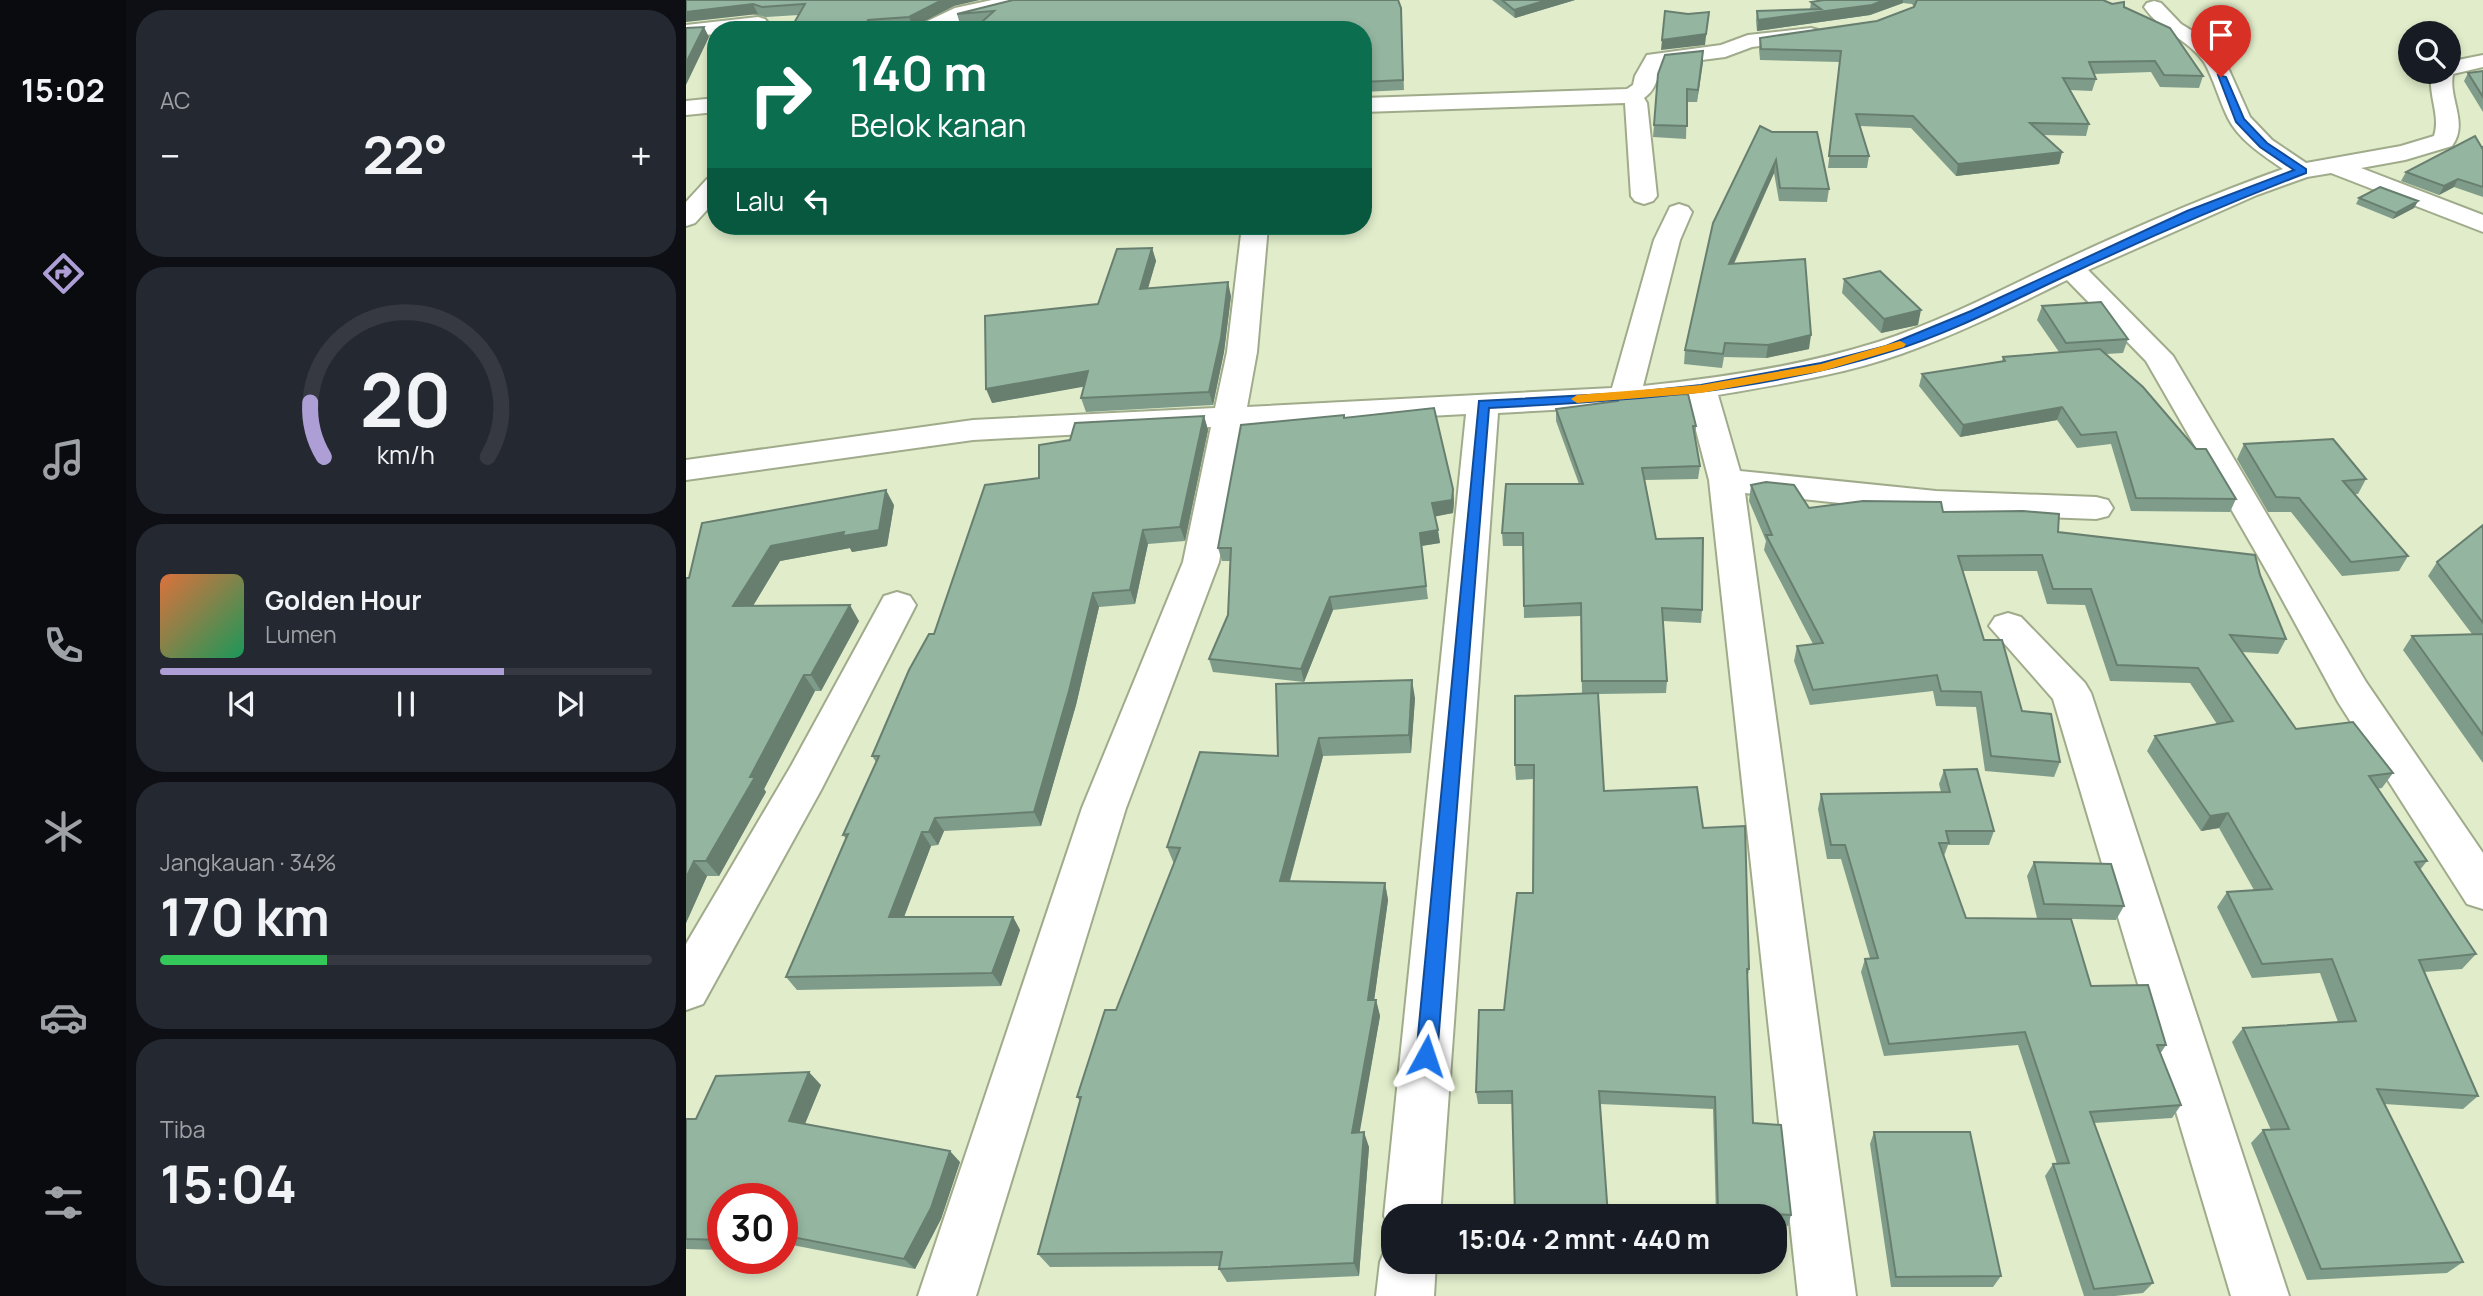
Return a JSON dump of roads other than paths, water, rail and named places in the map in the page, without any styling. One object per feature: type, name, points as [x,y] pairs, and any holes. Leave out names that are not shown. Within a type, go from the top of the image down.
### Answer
[{"type":"street","points":[[943,21],[962,12],[1021,0]]},
{"type":"street","points":[[2154,7],[2174,27],[2197,42],[2214,61],[2240,120],[2264,145],[2302,171]]},
{"type":"street","points":[[686,31],[707,28]]},
{"type":"street","points":[[1372,105],[1632,96],[1644,88],[1646,76],[1655,60],[1725,51],[1748,41],[1833,30]]},
{"type":"street","points":[[2461,66],[2483,61]]},
{"type":"street","points":[[686,470],[973,430],[1625,397],[1701,389],[1823,367],[1890,348],[1975,314],[2191,214],[2302,171],[2405,153],[2445,141],[2449,122],[2441,84]]},
{"type":"street","points":[[1632,96],[1636,103],[1644,197]]},
{"type":"street","points":[[686,108],[707,105]]},
{"type":"street","points":[[2332,165],[2483,225]]},
{"type":"street","points":[[686,218],[707,179]]},
{"type":"street","points":[[1625,397],[1667,240],[1679,212]]},
{"type":"street","points":[[947,1296],[1104,808],[1201,562],[1242,352],[1254,235]]},
{"type":"street","points":[[2070,268],[2158,356],[2280,563],[2352,692],[2483,890]]},
{"type":"street","points":[[1701,389],[1726,480],[1827,1296]]},
{"type":"street","points":[[1413,1204],[1483,404]]},
{"type":"street","points":[[1726,480],[1936,502],[2096,508]]},
{"type":"street","points":[[686,988],[806,778],[897,605]]},
{"type":"street","points":[[2008,626],[2071,693],[2260,1296]]},
{"type":"street","points":[[1405,1296],[1407,1274]]}]
